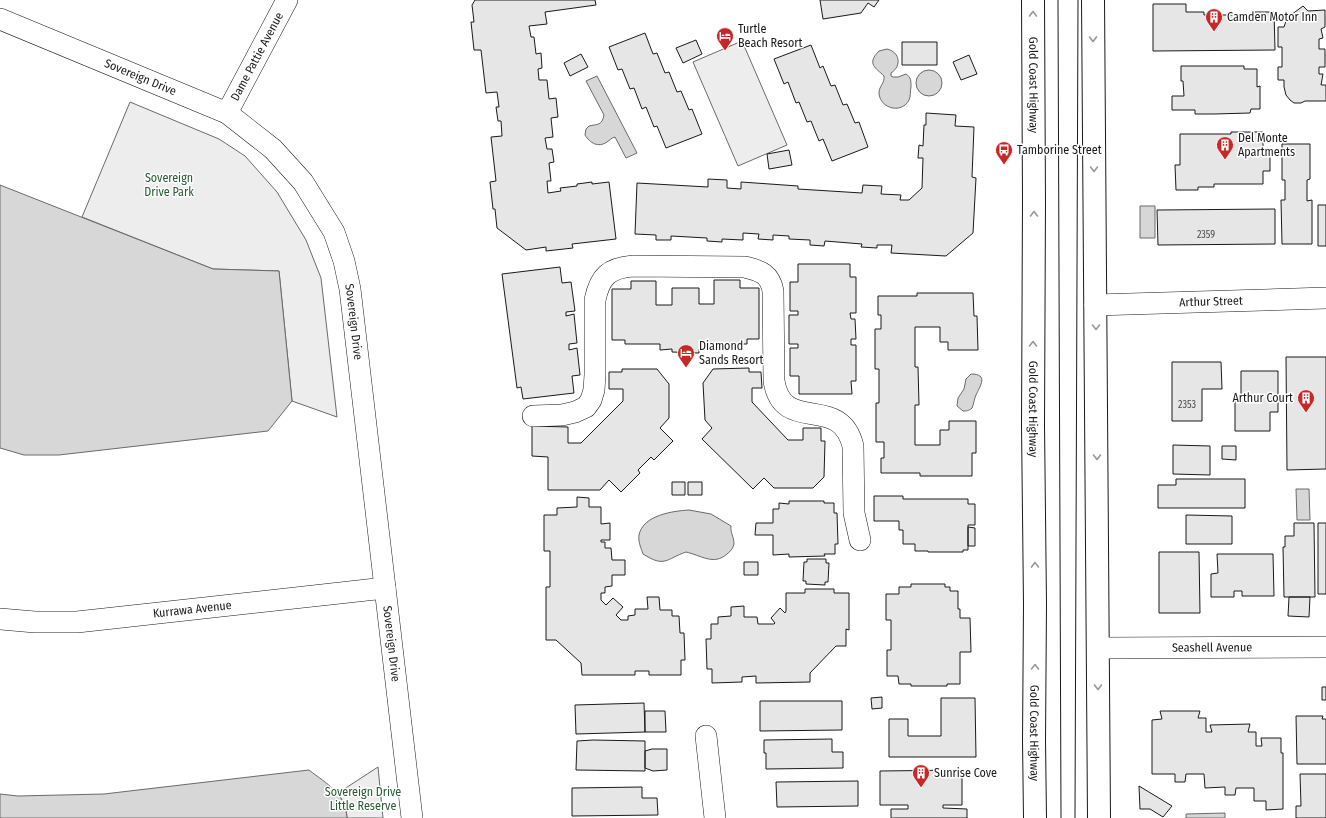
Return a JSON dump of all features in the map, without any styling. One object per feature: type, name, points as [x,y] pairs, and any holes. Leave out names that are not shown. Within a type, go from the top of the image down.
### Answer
[{"type":"highway","name":"Gold Coast Highway","points":[[1033,0],[1033,425],[1036,604],[1034,740],[1035,818]]},
{"type":"highway","points":[[1093,0],[1099,818]]},
{"type":"street","name":"Dame Pattie Avenue","points":[[227,113],[287,0]]},
{"type":"street","name":"Sovereign Drive","points":[[0,19],[227,113],[273,149],[303,182],[334,232],[344,261],[350,289],[412,818]]},
{"type":"street","points":[[534,416],[575,412],[586,407],[591,400],[594,390],[595,375],[595,300],[602,279],[609,272],[620,267],[633,266],[745,267],[758,270],[767,276],[771,282],[773,292],[774,381],[776,392],[780,400],[799,412],[822,415],[837,420],[844,426],[850,436],[853,446],[854,513],[860,540]]},
{"type":"street","name":"Arthur Street","points":[[1095,305],[1326,298]]},
{"type":"street","name":"Kurrawa Avenue","points":[[0,619],[35,622],[77,622],[385,588]]},
{"type":"street","name":"Seashell Avenue","points":[[1098,648],[1326,647]]},
{"type":"street","points":[[706,736],[715,818]]},
{"type":"shaded area","points":[[742,41],[787,145],[738,166],[693,62]]},
{"type":"shaded area","points":[[887,49],[895,53],[898,60],[897,67],[891,73],[891,76],[898,77],[906,74],[909,76],[911,81],[909,100],[902,107],[892,108],[887,106],[880,98],[879,91],[884,81],[884,76],[875,68],[873,59],[879,51]]},
{"type":"shaded area","points":[[929,70],[938,74],[942,83],[938,92],[929,96],[920,92],[916,83],[920,74]]},
{"type":"shaded area","points":[[597,76],[637,153],[626,158],[615,137],[604,144],[597,145],[589,140],[585,135],[586,129],[589,126],[600,123],[604,115],[586,81]]},
{"type":"shaded area","name":"Sovereign Drive Park","points":[[130,102],[219,139],[245,156],[277,192],[306,240],[321,278],[337,417],[292,401],[279,271],[213,269],[82,217]]},
{"type":"shaded area","points":[[0,185],[213,269],[279,271],[292,401],[268,431],[59,455],[24,455],[0,448]]},
{"type":"shaded area","points":[[1140,206],[1155,206],[1155,238],[1140,238]]},
{"type":"shaded area","points":[[971,374],[980,376],[982,381],[972,408],[963,411],[957,406],[958,398],[964,389],[966,379]]},
{"type":"shaded area","points":[[1296,489],[1309,489],[1310,520],[1297,520]]},
{"type":"shaded area","points":[[689,510],[711,514],[731,526],[734,544],[730,552],[717,559],[707,559],[686,552],[665,561],[656,561],[643,554],[639,543],[639,535],[646,523],[660,515]]},
{"type":"shaded area","name":"Sovereign Drive Little Reserve","points":[[378,767],[383,818],[347,818],[346,807],[338,793]]},
{"type":"shaded area","points":[[309,770],[334,790],[339,796],[346,809],[347,818],[0,818],[0,794],[18,796],[104,794]]},
{"type":"shaded area","points":[[1225,813],[1225,818],[1186,818],[1186,814]]},
{"type":"building","points":[[475,0],[595,0],[596,5],[545,12],[547,24],[529,26],[531,37],[534,37],[536,54],[541,53],[542,68],[538,69],[539,80],[547,80],[549,99],[556,98],[558,117],[551,118],[553,137],[545,138],[547,149],[552,149],[554,162],[549,163],[551,181],[547,181],[548,193],[561,191],[560,188],[577,186],[577,184],[609,182],[616,239],[572,244],[573,248],[546,251],[546,247],[526,250],[497,228],[490,182],[496,181],[491,137],[502,136],[501,121],[498,121],[496,107],[499,107],[497,92],[486,93],[481,50],[474,50],[471,22],[474,22],[472,5]]},
{"type":"building","points":[[820,0],[879,0],[874,7],[868,3],[861,13],[823,19]]},
{"type":"building","name":"Camden Motor Inn","points":[[1153,4],[1186,4],[1186,12],[1204,12],[1204,15],[1252,15],[1252,12],[1274,12],[1275,50],[1153,51]]},
{"type":"building","points":[[1303,6],[1308,11],[1325,10],[1325,27],[1321,29],[1323,38],[1319,39],[1319,49],[1325,49],[1325,67],[1319,67],[1319,74],[1323,74],[1321,85],[1326,85],[1326,101],[1305,101],[1301,103],[1294,103],[1286,95],[1284,80],[1278,80],[1278,67],[1282,67],[1282,47],[1278,47],[1278,27],[1284,27],[1287,18]]},
{"type":"building","points":[[645,33],[653,54],[657,53],[665,73],[669,72],[677,92],[681,91],[689,110],[692,109],[702,134],[666,148],[657,126],[654,127],[646,107],[642,109],[634,88],[630,89],[622,69],[618,70],[609,47]]},
{"type":"building","points":[[696,40],[702,54],[683,63],[676,48]]},
{"type":"building","points":[[902,42],[937,42],[937,65],[902,65]]},
{"type":"building","points":[[811,45],[820,68],[823,66],[831,86],[835,85],[843,105],[847,104],[855,123],[859,122],[868,147],[832,161],[823,139],[819,141],[811,121],[807,122],[799,102],[796,103],[788,82],[784,84],[774,59]]},
{"type":"building","points":[[581,54],[588,67],[570,76],[564,63]]},
{"type":"building","points":[[969,55],[977,74],[961,80],[953,62]]},
{"type":"building","points":[[1181,66],[1244,66],[1244,69],[1257,69],[1257,87],[1260,86],[1260,109],[1251,109],[1250,113],[1214,114],[1195,114],[1195,110],[1172,110],[1172,96],[1184,96],[1183,81],[1181,81]]},
{"type":"building","points":[[926,113],[956,115],[955,126],[974,127],[972,177],[976,178],[973,233],[946,256],[891,253],[892,245],[877,245],[877,248],[861,247],[862,244],[825,241],[824,246],[810,245],[810,240],[789,239],[789,236],[773,235],[773,240],[758,239],[759,234],[743,233],[743,240],[722,239],[722,242],[707,241],[707,238],[671,236],[671,240],[656,240],[656,235],[635,234],[637,183],[708,187],[708,179],[727,180],[727,188],[741,189],[741,182],[798,186],[798,189],[862,193],[863,185],[882,186],[881,194],[901,195],[900,200],[909,200],[922,188],[923,158],[918,158],[919,145],[923,146]]},
{"type":"building","name":"Del Monte Apartments","points":[[1231,132],[1263,132],[1263,155],[1270,155],[1270,171],[1263,171],[1263,184],[1214,184],[1214,187],[1198,187],[1198,190],[1176,190],[1175,165],[1180,165],[1180,134],[1231,134]]},
{"type":"building","points":[[1282,144],[1310,144],[1310,179],[1307,180],[1307,201],[1312,200],[1312,244],[1282,244],[1281,200],[1285,200],[1285,180],[1282,180]]},
{"type":"building","points":[[789,150],[792,165],[769,169],[767,154]]},
{"type":"building","points":[[1318,205],[1326,205],[1326,246],[1318,246]]},
{"type":"building","points":[[1275,209],[1275,244],[1158,245],[1157,210]]},
{"type":"building","points":[[798,264],[850,264],[850,277],[856,277],[856,313],[850,313],[851,319],[855,319],[856,339],[851,339],[851,345],[856,345],[856,381],[851,381],[852,394],[799,394],[799,376],[790,376],[790,348],[798,348],[798,344],[789,344],[789,315],[798,315],[798,311],[790,311],[790,282],[798,282]]},
{"type":"building","points":[[560,267],[562,283],[571,282],[575,311],[566,312],[566,316],[574,314],[577,343],[569,344],[569,350],[577,348],[580,375],[572,376],[574,393],[523,399],[521,387],[517,388],[502,274]]},
{"type":"building","points":[[714,280],[740,280],[740,288],[759,288],[759,339],[747,339],[747,344],[710,344],[711,349],[699,349],[699,353],[672,352],[672,349],[660,350],[660,344],[625,344],[625,340],[612,340],[612,289],[631,289],[631,281],[656,281],[656,305],[672,305],[672,288],[699,288],[699,304],[714,304]]},
{"type":"building","points":[[917,293],[973,293],[974,316],[977,316],[978,350],[948,350],[948,342],[940,342],[940,327],[915,327],[915,367],[918,367],[919,405],[915,405],[915,445],[940,445],[940,430],[949,430],[949,421],[976,421],[976,453],[972,453],[972,476],[920,476],[920,473],[881,473],[881,458],[884,458],[884,442],[876,442],[876,403],[879,403],[879,369],[875,369],[875,329],[881,329],[881,315],[878,315],[878,296],[917,296]]},
{"type":"building","name":"Arthur Court","points":[[1286,357],[1326,357],[1326,469],[1287,470]]},
{"type":"building","points":[[1172,362],[1221,362],[1222,389],[1202,389],[1202,421],[1172,421]]},
{"type":"building","points":[[749,368],[749,372],[761,372],[762,388],[752,388],[752,402],[788,440],[803,440],[803,428],[821,428],[821,441],[825,441],[824,477],[813,488],[774,488],[764,478],[753,489],[702,439],[712,428],[705,420],[703,383],[713,369]]},
{"type":"building","points":[[622,369],[657,369],[669,384],[669,418],[660,428],[673,441],[654,460],[651,457],[638,470],[640,473],[621,492],[609,480],[600,490],[548,490],[548,457],[532,456],[532,426],[568,427],[568,443],[581,443],[623,401],[623,389],[609,389],[609,372],[622,372]]},
{"type":"building","points":[[1241,371],[1278,371],[1278,412],[1270,412],[1270,431],[1235,431],[1235,397],[1241,397]]},
{"type":"building","points":[[1173,445],[1210,446],[1210,475],[1173,474]]},
{"type":"building","points":[[1222,446],[1236,446],[1236,460],[1222,459]]},
{"type":"building","points":[[1176,479],[1245,479],[1245,508],[1158,508],[1158,485],[1176,485]]},
{"type":"building","points":[[672,482],[685,482],[685,495],[672,495]]},
{"type":"building","points":[[688,482],[702,482],[702,495],[688,495]]},
{"type":"building","points":[[874,496],[903,496],[903,499],[968,499],[968,504],[975,504],[975,525],[968,525],[968,550],[963,550],[963,552],[915,551],[915,544],[903,544],[903,530],[899,530],[899,521],[874,521]]},
{"type":"building","points":[[577,497],[589,498],[589,507],[601,507],[601,524],[610,523],[610,540],[601,540],[601,542],[605,542],[605,548],[611,548],[612,560],[625,560],[625,575],[612,575],[612,586],[605,587],[605,593],[601,593],[601,600],[606,605],[613,598],[623,607],[616,615],[621,620],[628,620],[628,616],[635,615],[635,609],[648,609],[647,597],[659,597],[660,610],[672,610],[672,616],[679,616],[680,633],[684,633],[685,660],[681,660],[681,675],[649,675],[649,671],[635,671],[635,675],[582,675],[581,663],[556,640],[546,640],[546,587],[550,587],[550,551],[544,551],[544,515],[557,515],[557,508],[577,507]]},
{"type":"building","points":[[789,501],[824,501],[824,503],[834,503],[834,513],[837,513],[838,544],[835,544],[835,554],[824,554],[825,556],[789,557],[789,554],[773,555],[773,535],[755,535],[756,523],[773,523],[773,509],[779,509],[779,503],[789,504]]},
{"type":"building","points":[[1186,515],[1232,516],[1232,544],[1186,544]]},
{"type":"building","points":[[1294,523],[1314,523],[1315,597],[1284,597],[1283,547],[1285,547],[1285,536],[1294,536]]},
{"type":"building","points":[[1318,523],[1326,523],[1326,594],[1318,594]]},
{"type":"building","points":[[968,527],[975,528],[975,546],[968,546]]},
{"type":"building","points":[[1159,552],[1199,552],[1200,613],[1159,613]]},
{"type":"building","points":[[1217,554],[1273,554],[1274,596],[1242,596],[1242,591],[1234,591],[1234,597],[1211,597],[1211,574],[1218,573]]},
{"type":"building","points":[[807,559],[826,559],[826,563],[829,563],[828,582],[825,582],[825,585],[806,584],[806,581],[803,581],[804,562],[807,562]]},
{"type":"building","points":[[744,562],[758,562],[758,575],[744,575]]},
{"type":"building","points":[[911,584],[945,584],[945,587],[950,587],[950,591],[958,591],[958,609],[960,609],[960,618],[970,618],[971,652],[960,652],[960,684],[947,684],[947,686],[911,686],[911,684],[899,684],[898,676],[887,676],[887,650],[891,650],[891,620],[886,620],[886,594],[899,594],[899,587],[911,587]]},
{"type":"building","points":[[805,589],[834,589],[834,593],[849,593],[849,630],[846,629],[846,646],[836,646],[810,673],[810,682],[756,683],[756,676],[742,677],[742,682],[712,683],[712,669],[707,669],[706,639],[711,639],[711,624],[718,624],[718,617],[731,616],[731,607],[744,606],[744,617],[757,617],[758,624],[774,624],[775,623],[771,618],[780,608],[785,613],[786,611],[786,593],[805,593]]},
{"type":"building","points":[[1289,597],[1310,597],[1309,617],[1288,616]]},
{"type":"building","points":[[1322,687],[1326,687],[1326,700],[1322,700]]},
{"type":"building","points":[[882,697],[882,708],[872,709],[871,698]]},
{"type":"building","points":[[941,698],[975,698],[976,757],[889,757],[889,719],[908,719],[908,736],[941,736]]},
{"type":"building","points":[[760,701],[842,701],[842,730],[760,731]]},
{"type":"building","points":[[644,703],[645,732],[576,734],[575,705]]},
{"type":"building","points":[[645,711],[665,711],[666,732],[645,732]]},
{"type":"building","points":[[1160,711],[1200,711],[1198,718],[1206,718],[1206,732],[1212,732],[1210,725],[1250,724],[1248,732],[1256,732],[1256,746],[1262,746],[1261,738],[1281,738],[1281,753],[1283,753],[1283,809],[1266,810],[1266,801],[1254,801],[1254,788],[1236,788],[1235,795],[1225,795],[1225,787],[1205,788],[1204,774],[1186,774],[1185,782],[1175,782],[1175,774],[1152,774],[1152,720],[1162,719]]},
{"type":"building","points":[[1296,716],[1323,716],[1322,719],[1326,719],[1326,764],[1297,764]]},
{"type":"building","points":[[832,739],[832,752],[843,752],[843,768],[766,769],[764,740]]},
{"type":"building","points":[[577,741],[645,741],[645,771],[576,770]]},
{"type":"building","points":[[652,749],[667,749],[667,770],[653,771],[645,768],[645,751]]},
{"type":"building","name":"Sunrise Cove","points":[[962,770],[962,805],[943,805],[943,808],[967,809],[967,818],[891,818],[891,809],[908,809],[908,805],[880,805],[880,771]]},
{"type":"building","points":[[1300,774],[1326,774],[1326,818],[1296,818],[1296,806],[1301,806]]},
{"type":"building","points":[[858,781],[858,806],[777,807],[776,782]]},
{"type":"building","points":[[1139,786],[1172,806],[1163,817],[1150,809],[1140,809]]},
{"type":"building","points":[[642,787],[642,798],[657,798],[658,815],[572,816],[572,788]]},
{"type":"tram line","points":[[1058,0],[1061,818]]},
{"type":"tram line","points":[[1075,818],[1078,0]]},
{"type":"place","name":"Camden Motor Inn","points":[[1214,32]]},
{"type":"place","name":"Turtle Beach Resort","points":[[725,51]]},
{"type":"place","name":"Del Monte Apartments","points":[[1225,160]]},
{"type":"place","name":"Tamborine Street","points":[[1004,165]]},
{"type":"place","name":"Diamond Sands Resort","points":[[686,368]]},
{"type":"place","name":"Arthur Court","points":[[1306,413]]},
{"type":"place","name":"Sunrise Cove","points":[[921,788]]}]
